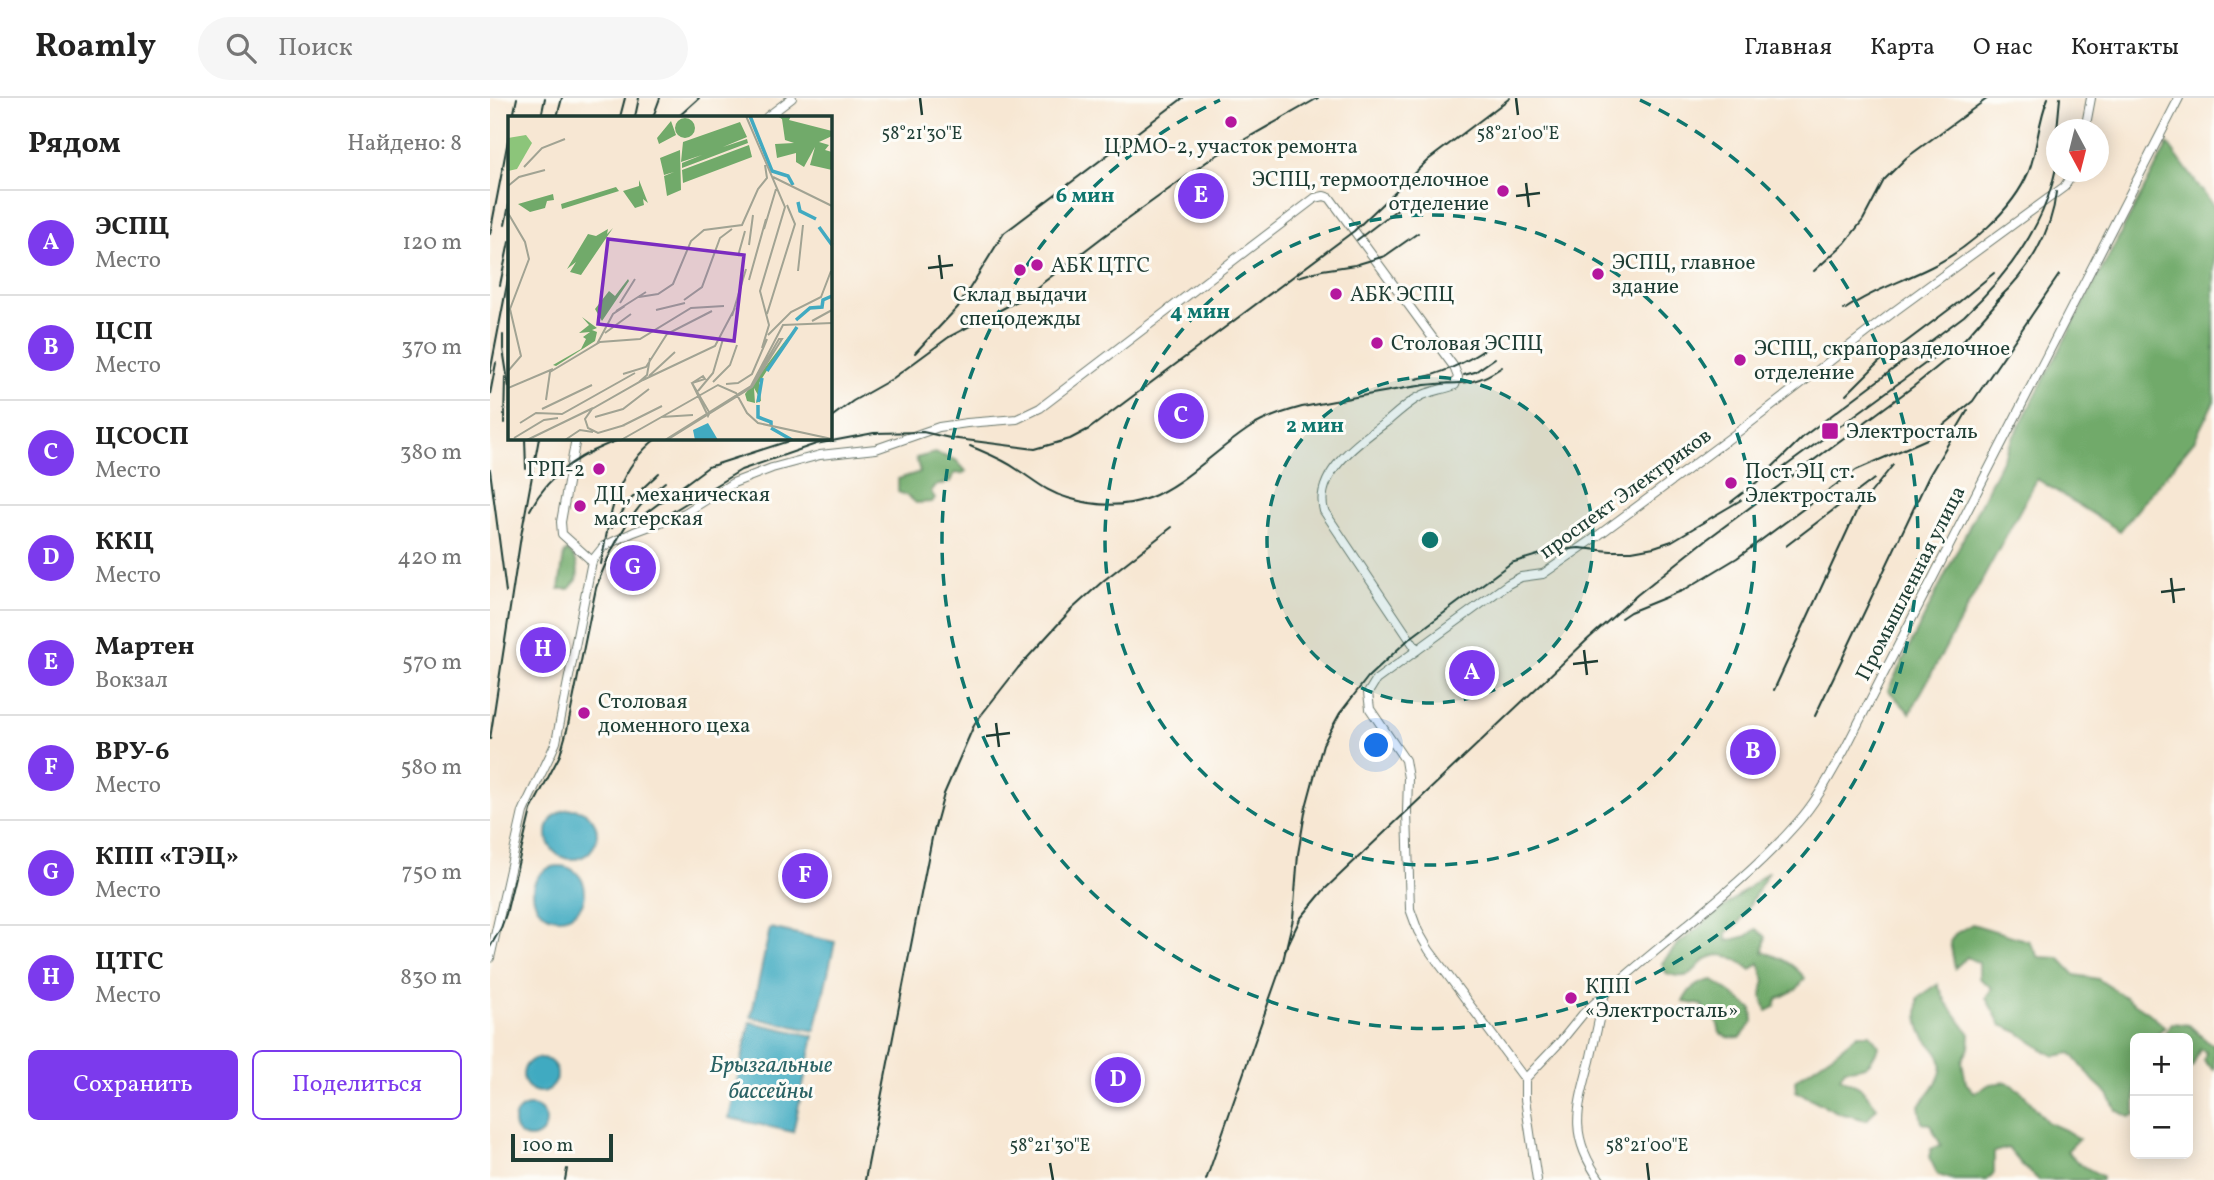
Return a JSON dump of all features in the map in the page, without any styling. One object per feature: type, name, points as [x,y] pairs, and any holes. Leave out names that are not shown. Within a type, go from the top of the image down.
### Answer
[{"type":"street","points":[[768,116],[793,98]]},
{"type":"street","points":[[2087,119],[2091,98]]},
{"type":"street","name":"Промышленная улица","points":[[1525,1079],[1605,992],[1746,873],[1798,823],[1815,800],[1844,751],[2179,98]]},
{"type":"street","name":"проспект Электриков","points":[[1525,1079],[1429,950],[1418,931],[1410,909],[1408,778],[1405,760],[1370,709],[1368,693],[1376,680],[1508,584],[1521,577],[1543,574],[1612,525],[2067,182]]},
{"type":"street","points":[[490,958],[523,812],[556,742],[592,561],[604,546],[685,513],[733,483],[772,468],[821,455],[876,449],[939,427],[1017,419],[1040,408],[1315,198],[1324,196],[1330,198],[1382,268],[1454,367],[1458,377],[1454,385],[1420,396],[1359,442],[1338,463],[1325,486],[1321,500],[1324,511],[1417,650]]},
{"type":"street","points":[[576,439],[561,522],[562,534],[592,561]]},
{"type":"street","points":[[1600,1180],[1589,1165],[1577,1126],[1579,1100],[1605,992]]},
{"type":"street","points":[[1525,1079],[1525,1099],[1537,1180]]},
{"type":"green space","points":[[2168,144],[2214,207],[2214,401],[2194,441],[2120,531],[2037,479],[1910,713],[1888,690],[2014,436]]},
{"type":"green space","points":[[935,453],[956,460],[966,471],[962,474],[955,473],[950,482],[935,486],[931,491],[935,499],[932,502],[916,503],[898,492],[898,479],[920,472],[916,458]]},
{"type":"green space","points":[[567,551],[577,563],[577,580],[569,589],[559,589],[564,554]]},
{"type":"green space","points":[[1769,871],[1739,923],[1727,932],[1727,941],[1747,936],[1756,929],[1766,937],[1763,952],[1786,962],[1805,978],[1797,989],[1777,999],[1775,1007],[1767,1011],[1762,996],[1765,981],[1759,963],[1751,970],[1735,959],[1718,955],[1705,960],[1688,975],[1666,973],[1662,963],[1678,944]]},
{"type":"green space","points":[[1972,924],[2029,941],[2039,957],[2059,958],[2075,975],[2098,979],[2165,1027],[2158,1033],[2130,1033],[2130,1117],[2116,1110],[2108,1094],[2071,1053],[2055,1056],[2018,1032],[2001,1025],[1986,998],[1992,988],[1979,978],[1979,963],[1967,957],[1955,968],[1950,942],[1955,934]]},
{"type":"green space","points":[[1713,980],[1752,1009],[1753,1022],[1741,1037],[1729,1038],[1720,1033],[1716,1017],[1707,1016],[1702,1005],[1683,1002],[1694,987]]},
{"type":"green space","points":[[1938,984],[1946,1002],[1970,1034],[1969,1048],[1962,1061],[1966,1083],[1975,1093],[1990,1084],[2007,1082],[2022,1092],[2047,1122],[2079,1139],[2067,1151],[2079,1164],[2102,1176],[2102,1180],[2039,1180],[2008,1148],[1994,1152],[1994,1173],[1987,1180],[1954,1180],[1938,1175],[1929,1157],[1931,1149],[1941,1145],[1930,1124],[1922,1123],[1919,1105],[1936,1083],[1942,1064],[1922,1031],[1918,998]]},
{"type":"green space","points":[[2172,1023],[2189,1025],[2209,1043],[2214,1044],[2214,1070],[2204,1061],[2206,1052],[2200,1049],[2193,1066],[2193,1033],[2165,1033]]},
{"type":"green space","points":[[1858,1034],[1870,1034],[1879,1046],[1867,1065],[1845,1069],[1840,1077],[1861,1088],[1877,1107],[1867,1120],[1839,1113],[1796,1091],[1795,1080]]},
{"type":"water","points":[[572,809],[590,816],[597,834],[590,852],[572,859],[554,852],[547,834],[554,816]]},
{"type":"water","points":[[559,866],[578,873],[585,892],[578,911],[559,918],[540,911],[533,892],[540,873]]},
{"type":"water","name":"Брызгальные бассейны","points":[[770,928],[835,942],[815,1031],[751,1017]]},
{"type":"water","name":"Брызгальные бассейны","points":[[750,1022],[814,1036],[793,1132],[729,1118]]},
{"type":"water","points":[[540,1058],[552,1063],[557,1075],[552,1087],[540,1092],[528,1087],[523,1075],[528,1063]]},
{"type":"water","points":[[530,1106],[541,1111],[546,1122],[541,1133],[530,1138],[519,1133],[514,1122],[519,1111]]},
{"type":"railway","points":[[513,116],[517,98]]},
{"type":"railway","points":[[541,116],[545,98]]},
{"type":"railway","points":[[557,116],[562,98]]},
{"type":"railway","points":[[620,116],[625,98]]},
{"type":"railway","points":[[635,116],[639,98]]},
{"type":"railway","points":[[653,116],[660,98]]},
{"type":"railway","points":[[679,116],[699,98]]},
{"type":"railway","points":[[915,353],[958,307],[1004,233],[1183,98]]},
{"type":"railway","points":[[831,417],[892,379],[949,337],[1023,298],[1212,158],[1318,98]]},
{"type":"railway","points":[[670,513],[741,470],[816,444],[874,433],[923,432],[1035,449],[1070,439],[1089,429],[1354,231],[1428,160],[1510,98]]},
{"type":"railway","points":[[1814,271],[1845,243],[1863,220],[1884,180],[1906,158],[1988,98]]},
{"type":"railway","points":[[1844,310],[1960,250],[2001,214],[2022,186],[2029,171],[2048,98]]},
{"type":"railway","points":[[2058,119],[2060,98]]},
{"type":"railway","points":[[490,234],[508,140]]},
{"type":"railway","points":[[1731,502],[1757,482],[1804,436],[1977,304],[2023,247],[2040,216],[2052,182]]},
{"type":"railway","points":[[1997,300],[2018,278],[2036,251],[2049,222],[2056,192]]},
{"type":"railway","points":[[1357,240],[1399,208]]},
{"type":"railway","points":[[505,225],[508,210]]},
{"type":"railway","points":[[1298,277],[1385,256],[1418,233]]},
{"type":"railway","points":[[500,285],[508,247]]},
{"type":"railway","points":[[1846,395],[1878,363],[1994,273]]},
{"type":"railway","points":[[1621,618],[1684,590],[1737,558],[1856,470],[1927,439],[1973,401],[2059,275]]},
{"type":"railway","points":[[490,373],[508,279]]},
{"type":"railway","points":[[1285,951],[1300,919],[1324,890],[1586,641],[1637,595],[1706,540],[1947,359],[2004,294]]},
{"type":"railway","points":[[503,335],[508,381]]},
{"type":"railway","points":[[1416,379],[1453,367],[1487,348]]},
{"type":"railway","points":[[1783,468],[1941,352]]},
{"type":"railway","points":[[1464,375],[1475,372],[1495,358]]},
{"type":"railway","points":[[490,394],[496,363]]},
{"type":"railway","points":[[970,446],[994,456],[1061,496],[1098,504],[1124,504],[1146,499],[1167,489],[1248,429],[1274,416],[1302,407],[1390,391],[1431,384],[1470,382],[1502,367]]},
{"type":"railway","points":[[504,423],[505,377]]},
{"type":"railway","points":[[1815,716],[1929,476],[1968,410]]},
{"type":"railway","points":[[525,439],[526,469]]},
{"type":"railway","points":[[490,739],[539,439]]},
{"type":"railway","points":[[530,510],[558,473],[582,456],[622,439]]},
{"type":"railway","points":[[601,564],[612,511],[623,479],[632,464],[656,439]]},
{"type":"railway","points":[[635,521],[708,467],[795,439]]},
{"type":"railway","points":[[1774,690],[1857,510],[1893,465]]},
{"type":"railway","points":[[490,470],[506,592]]},
{"type":"railway","points":[[612,528],[630,500],[659,473]]},
{"type":"railway","points":[[1786,546],[1874,479]]},
{"type":"railway","points":[[490,947],[506,914],[531,810],[560,755],[596,588],[608,559],[632,516],[665,482]]},
{"type":"railway","points":[[1206,1180],[1283,961],[1293,919],[1298,854],[1306,807],[1323,744],[1340,713],[1368,677],[1409,639],[1511,563],[1551,551],[1579,548],[1632,551],[1654,547],[1672,541],[1741,500]]},
{"type":"railway","points":[[865,1180],[932,838],[944,794],[975,723],[1018,668],[1071,610],[1172,527]]},
{"type":"railway","points":[[565,1180],[567,1169]]},
{"type":"place","name":"ЦРМО-2, участок ремонта","points":[[1231,122]]},
{"type":"place","name":"ЭСПЦ, термоотделочное отделение","points":[[1503,191]]},
{"type":"place","name":"Мартен","points":[[1201,196]]},
{"type":"place","name":"АБК ЦТГС","points":[[1037,265]]},
{"type":"place","name":"Склад выдачи спецодежды","points":[[1020,270]]},
{"type":"place","name":"ЭСПЦ, главное здание","points":[[1598,274]]},
{"type":"place","name":"АБК ЭСПЦ","points":[[1336,294]]},
{"type":"place","name":"Столовая ЭСПЦ","points":[[1377,343]]},
{"type":"place","name":"ЭСПЦ, скрапоразделочное отделение","points":[[1740,360]]},
{"type":"place","name":"ЦСОСП","points":[[1181,416]]},
{"type":"place","name":"Электросталь","points":[[1830,431]]},
{"type":"place","name":"ГРП-2","points":[[599,469]]},
{"type":"place","name":"Пост ЭЦ ст. Электросталь","points":[[1731,483]]},
{"type":"place","name":"ДЦ, механическая мастерская","points":[[580,506]]},
{"type":"place","name":"КПП «ТЭЦ»","points":[[633,568]]},
{"type":"place","name":"ЦТГС","points":[[543,650]]},
{"type":"place","name":"ЭСПЦ","points":[[1472,673]]},
{"type":"place","name":"Столовая доменного цеха","points":[[584,713]]},
{"type":"place","name":"ЦСП","points":[[1753,752]]},
{"type":"place","name":"ВРУ-6","points":[[805,876]]},
{"type":"place","name":"КПП «Электросталь»","points":[[1571,998]]},
{"type":"place","name":"ККЦ","points":[[1118,1080]]}]
